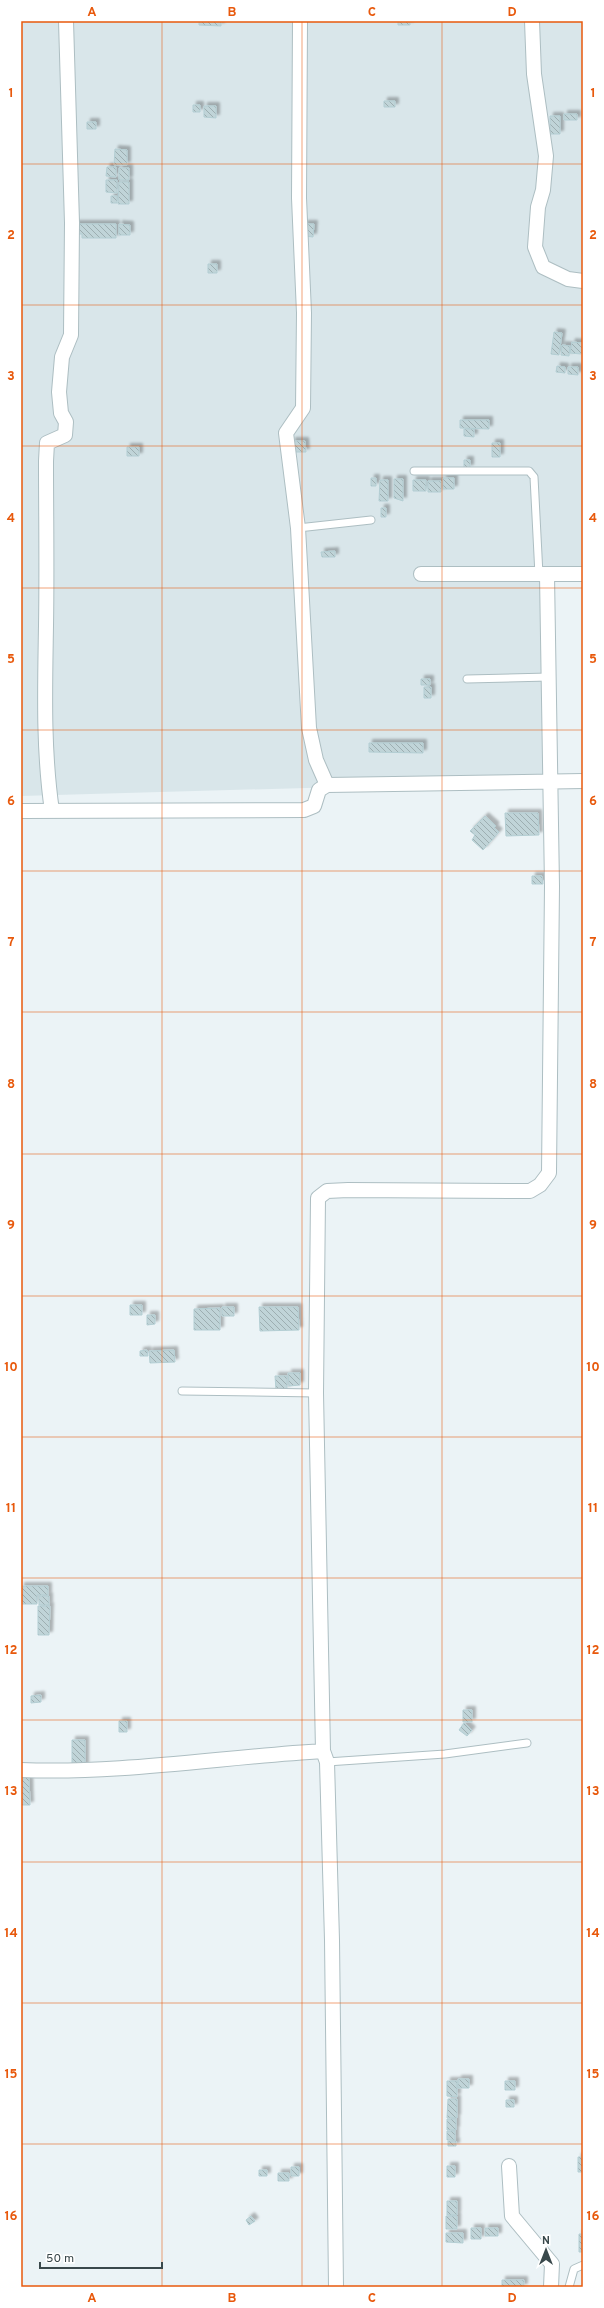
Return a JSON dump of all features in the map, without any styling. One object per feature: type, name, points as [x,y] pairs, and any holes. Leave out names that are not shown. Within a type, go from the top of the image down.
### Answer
[{"type":"street","points":[[52,811],[47,776],[44,700],[47,443],[65,435],[66,422],[61,413],[59,392],[62,357],[71,335],[72,223],[66,21]]},
{"type":"street","points":[[21,811],[304,810],[314,806],[323,788],[309,728],[298,528],[286,433],[303,408],[304,313],[299,198],[300,21]]},
{"type":"street","points":[[532,21],[534,74],[546,156],[543,190],[538,207],[535,247],[543,267],[568,279],[583,282]]},
{"type":"street","points":[[421,574],[583,574]]},
{"type":"street","points":[[336,2287],[332,1940],[325,1757],[316,1393],[318,1198],[327,1191],[348,1190],[530,1191],[540,1185],[549,1173],[551,781],[549,677],[543,575]]},
{"type":"street","points":[[323,788],[583,781]]},
{"type":"street","points":[[21,1770],[135,1768],[240,1756],[325,1757]]},
{"type":"street","points":[[509,2166],[512,2216],[552,2264],[551,2287]]},
{"type":"lane","points":[[414,471],[529,471],[534,478],[543,575]]},
{"type":"lane","points":[[298,528],[371,520]]},
{"type":"lane","points":[[467,679],[549,677]]},
{"type":"lane","points":[[182,1391],[316,1393]]},
{"type":"lane","points":[[325,1757],[445,1754],[527,1743]]},
{"type":"lane","points":[[21,1765],[36,1770]]},
{"type":"lane","points":[[569,2287],[574,2270],[583,2265]]},
{"type":"shaded area","points":[[21,21],[583,21],[583,575],[547,575],[551,781],[21,796]]},
{"type":"building","points":[[199,21],[221,21],[221,26],[199,25]]},
{"type":"building","points":[[398,21],[410,21],[410,25],[398,25]]},
{"type":"building","points":[[384,101],[395,101],[395,107],[384,107]]},
{"type":"building","points":[[193,105],[200,105],[200,112],[193,112]]},
{"type":"building","points":[[204,106],[216,106],[216,118],[204,117]]},
{"type":"building","points":[[564,114],[577,114],[577,120],[564,120]]},
{"type":"building","points":[[550,116],[560,116],[560,134],[550,134]]},
{"type":"building","points":[[87,122],[96,122],[96,129],[87,129]]},
{"type":"building","points":[[115,149],[127,150],[127,165],[114,165]]},
{"type":"building","points":[[107,167],[116,167],[116,177],[106,176]]},
{"type":"building","points":[[119,168],[129,168],[129,180],[119,180]]},
{"type":"building","points":[[106,180],[117,180],[117,193],[106,192]]},
{"type":"building","points":[[119,182],[129,182],[129,204],[118,204]]},
{"type":"building","points":[[111,196],[117,196],[117,203],[111,203]]},
{"type":"building","points":[[75,224],[116,224],[116,238],[82,238],[82,234],[75,234]]},
{"type":"building","points":[[119,224],[130,225],[130,235],[119,235]]},
{"type":"building","points":[[304,224],[314,224],[313,237],[304,236]]},
{"type":"building","points":[[208,264],[217,264],[217,273],[208,273]]},
{"type":"building","points":[[554,332],[562,333],[559,355],[551,354]]},
{"type":"building","points":[[572,342],[583,343],[581,354],[570,353]]},
{"type":"building","points":[[562,345],[570,346],[569,356],[561,355]]},
{"type":"building","points":[[557,366],[565,367],[565,373],[556,372]]},
{"type":"building","points":[[568,367],[578,367],[578,375],[568,374]]},
{"type":"building","points":[[460,420],[489,420],[489,429],[460,428]]},
{"type":"building","points":[[464,429],[474,429],[474,437],[464,436]]},
{"type":"building","points":[[292,441],[305,441],[306,452],[292,452]]},
{"type":"building","points":[[492,443],[500,443],[500,457],[492,457]]},
{"type":"building","points":[[127,447],[139,447],[139,456],[127,456]]},
{"type":"building","points":[[464,460],[470,460],[470,468],[464,468]]},
{"type":"building","points":[[371,478],[376,478],[376,486],[371,486]]},
{"type":"building","points":[[443,478],[454,478],[454,489],[443,489]]},
{"type":"building","points":[[394,479],[403,479],[403,501],[394,498]]},
{"type":"building","points":[[380,480],[388,480],[388,501],[379,501]]},
{"type":"building","points":[[413,480],[426,480],[426,491],[413,491]]},
{"type":"building","points":[[428,481],[441,481],[441,492],[428,492]]},
{"type":"building","points":[[381,508],[386,508],[386,517],[381,517]]},
{"type":"building","points":[[335,551],[335,557],[322,557],[321,552]]},
{"type":"building","points":[[421,679],[430,679],[430,685],[421,685]]},
{"type":"building","points":[[424,687],[431,687],[431,698],[424,698]]},
{"type":"building","points":[[369,743],[423,743],[423,753],[369,752]]},
{"type":"building","points":[[505,813],[538,813],[539,835],[506,836]]},
{"type":"building","points":[[485,816],[496,826],[494,828],[499,832],[483,850],[472,840],[475,835],[470,831]]},
{"type":"building","points":[[532,876],[542,876],[543,884],[532,884]]},
{"type":"building","points":[[130,1305],[142,1305],[142,1315],[130,1315]]},
{"type":"building","points":[[222,1307],[234,1307],[234,1316],[222,1316]]},
{"type":"building","points":[[259,1307],[298,1307],[299,1330],[260,1331]]},
{"type":"building","points":[[220,1308],[220,1330],[194,1330],[194,1309]]},
{"type":"building","points":[[147,1315],[155,1315],[155,1324],[147,1325]]},
{"type":"building","points":[[147,1350],[148,1356],[140,1356],[140,1351]]},
{"type":"building","points":[[174,1350],[175,1362],[150,1363],[149,1351]]},
{"type":"building","points":[[288,1373],[300,1373],[300,1385],[289,1386]]},
{"type":"building","points":[[275,1376],[287,1376],[287,1389],[276,1390]]},
{"type":"building","points":[[21,1586],[48,1586],[48,1595],[37,1595],[37,1604],[21,1604]]},
{"type":"building","points":[[39,1596],[49,1596],[49,1605],[39,1605]]},
{"type":"building","points":[[38,1606],[50,1606],[49,1635],[38,1635]]},
{"type":"building","points":[[41,1695],[41,1702],[31,1703],[31,1696]]},
{"type":"building","points":[[463,1710],[472,1710],[472,1722],[463,1722]]},
{"type":"building","points":[[119,1721],[127,1721],[127,1732],[119,1732]]},
{"type":"building","points":[[464,1723],[472,1730],[467,1736],[459,1730]]},
{"type":"building","points":[[72,1740],[85,1740],[85,1767],[72,1767]]},
{"type":"building","points":[[21,1776],[29,1776],[30,1805],[21,1805]]},
{"type":"building","points":[[458,2079],[469,2079],[469,2088],[458,2088]]},
{"type":"building","points":[[447,2081],[457,2081],[457,2097],[447,2096]]},
{"type":"building","points":[[505,2081],[515,2081],[515,2090],[505,2090]]},
{"type":"building","points":[[448,2099],[457,2099],[457,2118],[447,2118]]},
{"type":"building","points":[[506,2100],[514,2100],[514,2107],[506,2107]]},
{"type":"building","points":[[447,2119],[456,2119],[456,2130],[447,2130]]},
{"type":"building","points":[[447,2131],[455,2131],[455,2140],[447,2140]]},
{"type":"building","points":[[448,2141],[456,2141],[456,2146],[448,2146]]},
{"type":"building","points":[[578,2157],[583,2157],[583,2172],[578,2172]]},
{"type":"building","points":[[447,2166],[455,2166],[455,2177],[447,2177]]},
{"type":"building","points":[[291,2167],[299,2167],[299,2176],[291,2176]]},
{"type":"building","points":[[259,2170],[267,2170],[267,2176],[259,2176]]},
{"type":"building","points":[[278,2173],[289,2173],[289,2181],[278,2181]]},
{"type":"building","points":[[447,2201],[457,2201],[457,2215],[447,2215]]},
{"type":"building","points":[[251,2216],[255,2221],[249,2225],[246,2220]]},
{"type":"building","points":[[446,2216],[457,2216],[457,2229],[446,2229]]},
{"type":"building","points":[[471,2228],[481,2228],[481,2239],[471,2239]]},
{"type":"building","points":[[485,2228],[498,2228],[498,2236],[485,2236]]},
{"type":"building","points":[[446,2233],[463,2233],[463,2243],[446,2242]]},
{"type":"building","points":[[579,2234],[583,2234],[583,2252],[579,2252]]},
{"type":"building","points":[[502,2280],[524,2280],[524,2287],[502,2287]]}]
